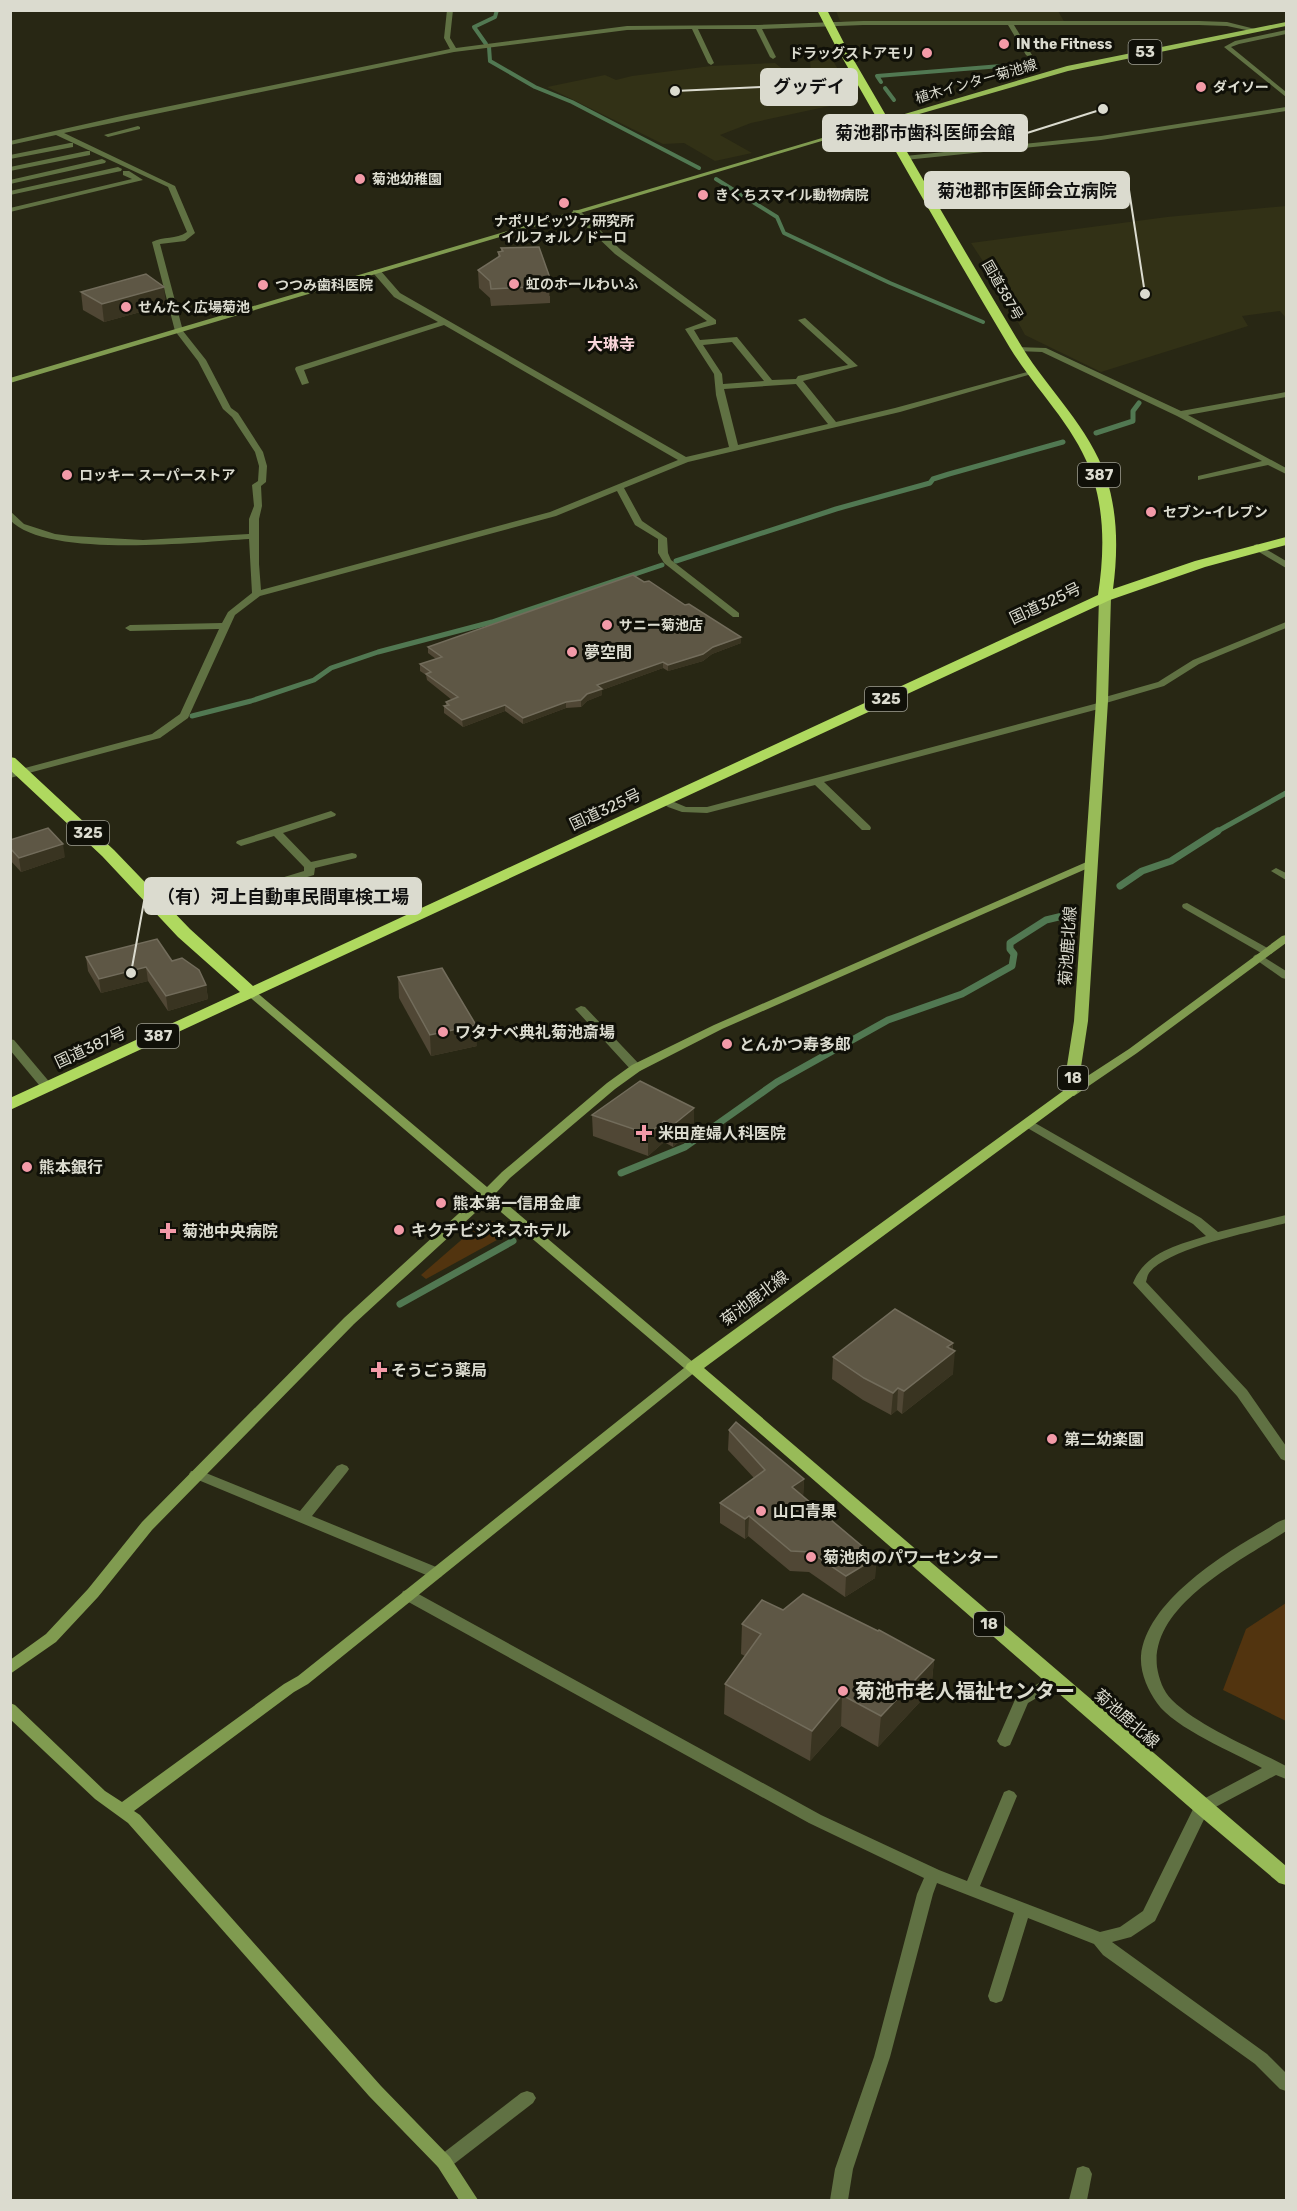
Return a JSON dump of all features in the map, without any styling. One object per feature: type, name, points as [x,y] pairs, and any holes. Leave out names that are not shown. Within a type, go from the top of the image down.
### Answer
[{"type":"highway","name":"国道387号","points":[[822,10],[905,158],[1031,373],[1081,439],[1097,468],[1108,522],[1106,597]]},
{"type":"highway","name":"国道325号","points":[[250,993],[1106,597],[1200,564],[1287,541]]},
{"type":"highway","name":"325","points":[[14,769],[101,846],[163,908],[183,933],[250,993]]},
{"type":"highway","name":"国道387号","points":[[13,1100],[48,1088],[250,993]]},
{"type":"main road","name":"植木インター菊池線","points":[[885,121],[1067,69],[1277,26],[1287,28]]},
{"type":"main road","name":"菊池鹿北線","points":[[1106,597],[1102,703],[1081,1021],[1070,1093],[693,1368],[1202,1807],[1287,1877]]},
{"type":"street","points":[[450,10],[447,39],[454,50]]},
{"type":"street","points":[[10,143],[454,50],[647,27],[758,27],[828,24],[1011,25],[1197,20],[1256,30]]},
{"type":"street","points":[[1011,25],[1029,55]]},
{"type":"street","points":[[694,27],[711,63]]},
{"type":"street","points":[[758,27],[774,57]]},
{"type":"street","points":[[1287,28],[1227,47],[1287,95]]},
{"type":"street","points":[[905,158],[1101,138],[1287,109]]},
{"type":"street","points":[[10,381],[885,121]]},
{"type":"street","points":[[92,125],[110,136],[138,128]]},
{"type":"street","points":[[11,209],[139,180],[70,145],[54,133]]},
{"type":"street","points":[[54,133],[171,186],[191,233],[182,239],[156,242],[179,331],[202,360],[226,409],[235,415],[261,457],[262,482],[256,485],[258,506],[254,519],[257,594]]},
{"type":"street","points":[[10,157],[70,145]]},
{"type":"street","points":[[10,169],[87,153]]},
{"type":"street","points":[[10,182],[102,161]]},
{"type":"street","points":[[10,193],[118,169]]},
{"type":"street","points":[[576,212],[618,252],[713,322],[689,329],[718,374],[720,395],[734,448]]},
{"type":"street","points":[[377,272],[396,295],[685,460]]},
{"type":"street","points":[[721,387],[798,381],[801,378],[854,366],[802,320]]},
{"type":"street","points":[[305,383],[299,369],[446,322]]},
{"type":"street","points":[[698,343],[734,339],[770,383]]},
{"type":"street","points":[[1017,349],[1043,350],[1180,414],[1287,471]]},
{"type":"street","points":[[14,769],[156,736],[167,730],[184,716],[231,614],[257,594],[543,516],[620,488],[685,460],[897,410],[1031,373]]},
{"type":"street","points":[[798,381],[834,425]]},
{"type":"street","points":[[1180,414],[1287,394]]},
{"type":"street","points":[[1201,478],[1270,462]]},
{"type":"street","points":[[620,488],[638,523],[662,538],[663,553],[667,561],[736,615]]},
{"type":"street","points":[[10,514],[21,526],[54,537],[71,539],[143,543],[254,536]]},
{"type":"street","points":[[1257,548],[1287,565]]},
{"type":"street","points":[[667,802],[679,810],[691,812],[707,810],[818,782],[1102,703],[1161,684],[1196,662],[1287,625]]},
{"type":"street","points":[[130,628],[224,626]]},
{"type":"street","points":[[818,782],[866,828]]},
{"type":"street","points":[[241,843],[331,814]]},
{"type":"street","points":[[163,908],[216,900],[310,873],[309,866],[276,832]]},
{"type":"street","points":[[309,866],[352,856]]},
{"type":"street","points":[[10,1668],[51,1638],[93,1593],[147,1526],[349,1321],[581,1110],[636,1068],[718,1027],[1091,863]]},
{"type":"street","points":[[1187,906],[1263,955],[1287,976]]},
{"type":"street","points":[[1070,1093],[1133,1051],[1287,938]]},
{"type":"street","points":[[123,1810],[303,1680],[693,1368],[250,993]]},
{"type":"street","points":[[581,1009],[636,1068]]},
{"type":"street","points":[[10,1042],[48,1088]]},
{"type":"street","points":[[1028,1123],[1197,1221],[1215,1237]]},
{"type":"street","points":[[1287,1220],[1215,1237],[1158,1260],[1144,1271],[1139,1283],[1242,1393],[1287,1456]]},
{"type":"street","points":[[302,1518],[342,1468]]},
{"type":"street","points":[[196,1474],[436,1573]]},
{"type":"street","points":[[1281,1771],[1239,1746],[1188,1721],[1173,1710],[1163,1700],[1155,1685],[1149,1655],[1152,1638],[1161,1620],[1181,1598],[1237,1554],[1287,1524]]},
{"type":"street","points":[[408,1595],[815,1819],[933,1875],[1100,1939],[1109,1950],[1261,2059],[1287,2084]]},
{"type":"street","points":[[1005,1741],[1022,1699],[1054,1680]]},
{"type":"street","points":[[10,1709],[100,1795],[123,1810],[237,1934],[375,2091],[444,2162],[469,2200]]},
{"type":"street","points":[[1100,1939],[1125,1932],[1149,1916],[1202,1807],[1281,1771]]},
{"type":"street","points":[[971,1890],[1009,1796]]},
{"type":"street","points":[[839,2200],[844,2169],[882,2057],[925,1894],[933,1875]]},
{"type":"street","points":[[996,1996],[1023,1910]]},
{"type":"street","points":[[444,2162],[527,2098]]},
{"type":"street","points":[[1078,2200],[1083,2174]]},
{"type":"shaded area","points":[[836,11],[1058,11],[1065,23],[845,22],[840,21]]},
{"type":"shaded area","points":[[832,59],[843,78],[807,80],[834,105],[751,123],[720,135],[752,153],[715,161],[684,143],[663,144],[547,87],[605,75],[616,80],[711,66],[775,63],[789,74],[811,74],[810,61]]},
{"type":"shaded area","points":[[1286,206],[1286,318],[1280,311],[1242,316],[1248,326],[1101,372],[1025,335],[994,278],[971,243],[1167,217]]},
{"type":"shaded area","points":[[492,1221],[506,1235],[426,1279],[421,1275],[482,1222]]},
{"type":"shaded area","points":[[1286,1603],[1286,1721],[1223,1690],[1246,1629]]},
{"type":"building","points":[[539,247],[550,278],[547,279],[549,286],[491,289],[490,281],[478,270],[500,256],[498,252],[503,251],[501,248]]},
{"type":"building","points":[[146,274],[164,287],[102,304],[81,292]]},
{"type":"building","name":"夢空間","points":[[633,575],[644,582],[649,581],[741,637],[713,647],[703,654],[668,665],[663,662],[597,685],[602,689],[587,694],[581,700],[566,702],[523,718],[505,705],[462,720],[444,706],[449,705],[446,702],[458,697],[426,674],[431,672],[420,664],[442,657],[428,647]]},
{"type":"building","points":[[48,828],[63,844],[19,858],[10,848],[10,840]]},
{"type":"building","points":[[157,939],[172,961],[182,958],[199,970],[206,985],[166,996],[146,967],[99,979],[86,957]]},
{"type":"building","points":[[442,968],[476,1025],[430,1035],[398,977]]},
{"type":"building","points":[[640,1081],[694,1108],[673,1125],[664,1121],[648,1134],[592,1115]]},
{"type":"building","points":[[895,1309],[953,1343],[947,1347],[955,1351],[904,1391],[898,1388],[893,1393],[864,1378],[833,1357]]},
{"type":"building","points":[[736,1422],[804,1479],[792,1487],[876,1558],[846,1576],[810,1552],[791,1551],[749,1516],[745,1519],[720,1503],[765,1470],[729,1430]]},
{"type":"building","points":[[803,1594],[879,1630],[934,1660],[881,1716],[842,1695],[812,1731],[725,1684],[761,1634],[742,1624],[762,1600],[783,1610]]},
{"type":"waterway","points":[[486,44],[474,27],[495,17],[497,10]]},
{"type":"waterway","points":[[489,47],[490,61],[535,87],[572,102],[699,168]]},
{"type":"waterway","points":[[881,82],[877,76],[1001,66]]},
{"type":"waterway","points":[[885,88],[894,100]]},
{"type":"waterway","points":[[716,179],[777,217],[784,233],[890,283],[983,322]]},
{"type":"waterway","points":[[1096,433],[1133,421],[1133,411],[1139,403]]},
{"type":"waterway","points":[[676,561],[836,509],[930,483],[933,479],[949,474],[1063,442]]},
{"type":"waterway","points":[[192,716],[251,701],[314,680],[331,668],[378,652],[492,622],[662,565]]},
{"type":"waterway","points":[[1216,832],[1286,793]]},
{"type":"waterway","points":[[1120,886],[1142,871],[1171,861],[1218,831]]},
{"type":"waterway","points":[[621,1173],[685,1147],[777,1082],[888,1020],[962,994],[1012,966],[1014,954],[1010,949],[1010,943],[1046,920],[1071,914]]},
{"type":"waterway","points":[[400,1304],[513,1241]]},
{"type":"place","name":"IN the Fitness","points":[[1004,44]]},
{"type":"place","name":"ドラッグストアモリ","points":[[927,53]]},
{"type":"place","name":"ダイソー","points":[[1201,87]]},
{"type":"place","name":"グッデイ","points":[[675,91]]},
{"type":"place","name":"菊池郡市歯科医師会館","points":[[1103,109]]},
{"type":"place","name":"菊池幼稚園","points":[[360,179]]},
{"type":"place","name":"きくちスマイル動物病院","points":[[703,195]]},
{"type":"place","name":"ナポリピッツァ研究所 イルフォルノドーロ","points":[[564,203]]},
{"type":"place","name":"虹のホールわいふ","points":[[514,284]]},
{"type":"place","name":"つつみ歯科医院","points":[[263,285]]},
{"type":"place","name":"菊池郡市医師会立病院","points":[[1145,294]]},
{"type":"place","name":"せんたく広場菊池","points":[[126,307]]},
{"type":"place","name":"ロッキー スーパーストア","points":[[67,475]]},
{"type":"place","name":"セブン-イレブン","points":[[1151,512]]},
{"type":"place","name":"サニー菊池店","points":[[607,625]]},
{"type":"place","name":"夢空間","points":[[572,652]]},
{"type":"place","name":"（有）河上自動車民間車検工場","points":[[131,973]]},
{"type":"place","name":"ワタナベ典礼菊池斎場","points":[[443,1032]]},
{"type":"place","name":"とんかつ寿多郎","points":[[727,1044]]},
{"type":"place","name":"米田産婦人科医院","points":[[644,1133]]},
{"type":"place","name":"熊本銀行","points":[[27,1167]]},
{"type":"place","name":"熊本第一信用金庫","points":[[441,1203]]},
{"type":"place","name":"キクチビジネスホテル","points":[[399,1230]]},
{"type":"place","name":"菊池中央病院","points":[[168,1231]]},
{"type":"place","name":"そうごう薬局","points":[[379,1370]]},
{"type":"place","name":"第二幼楽園","points":[[1052,1439]]},
{"type":"place","name":"山口青果","points":[[761,1511]]},
{"type":"place","name":"菊池肉のパワーセンター","points":[[811,1557]]},
{"type":"place","name":"菊池市老人福祉センター","points":[[843,1691]]},
{"type":"district","name":"大琳寺","points":[[611,344]]}]
